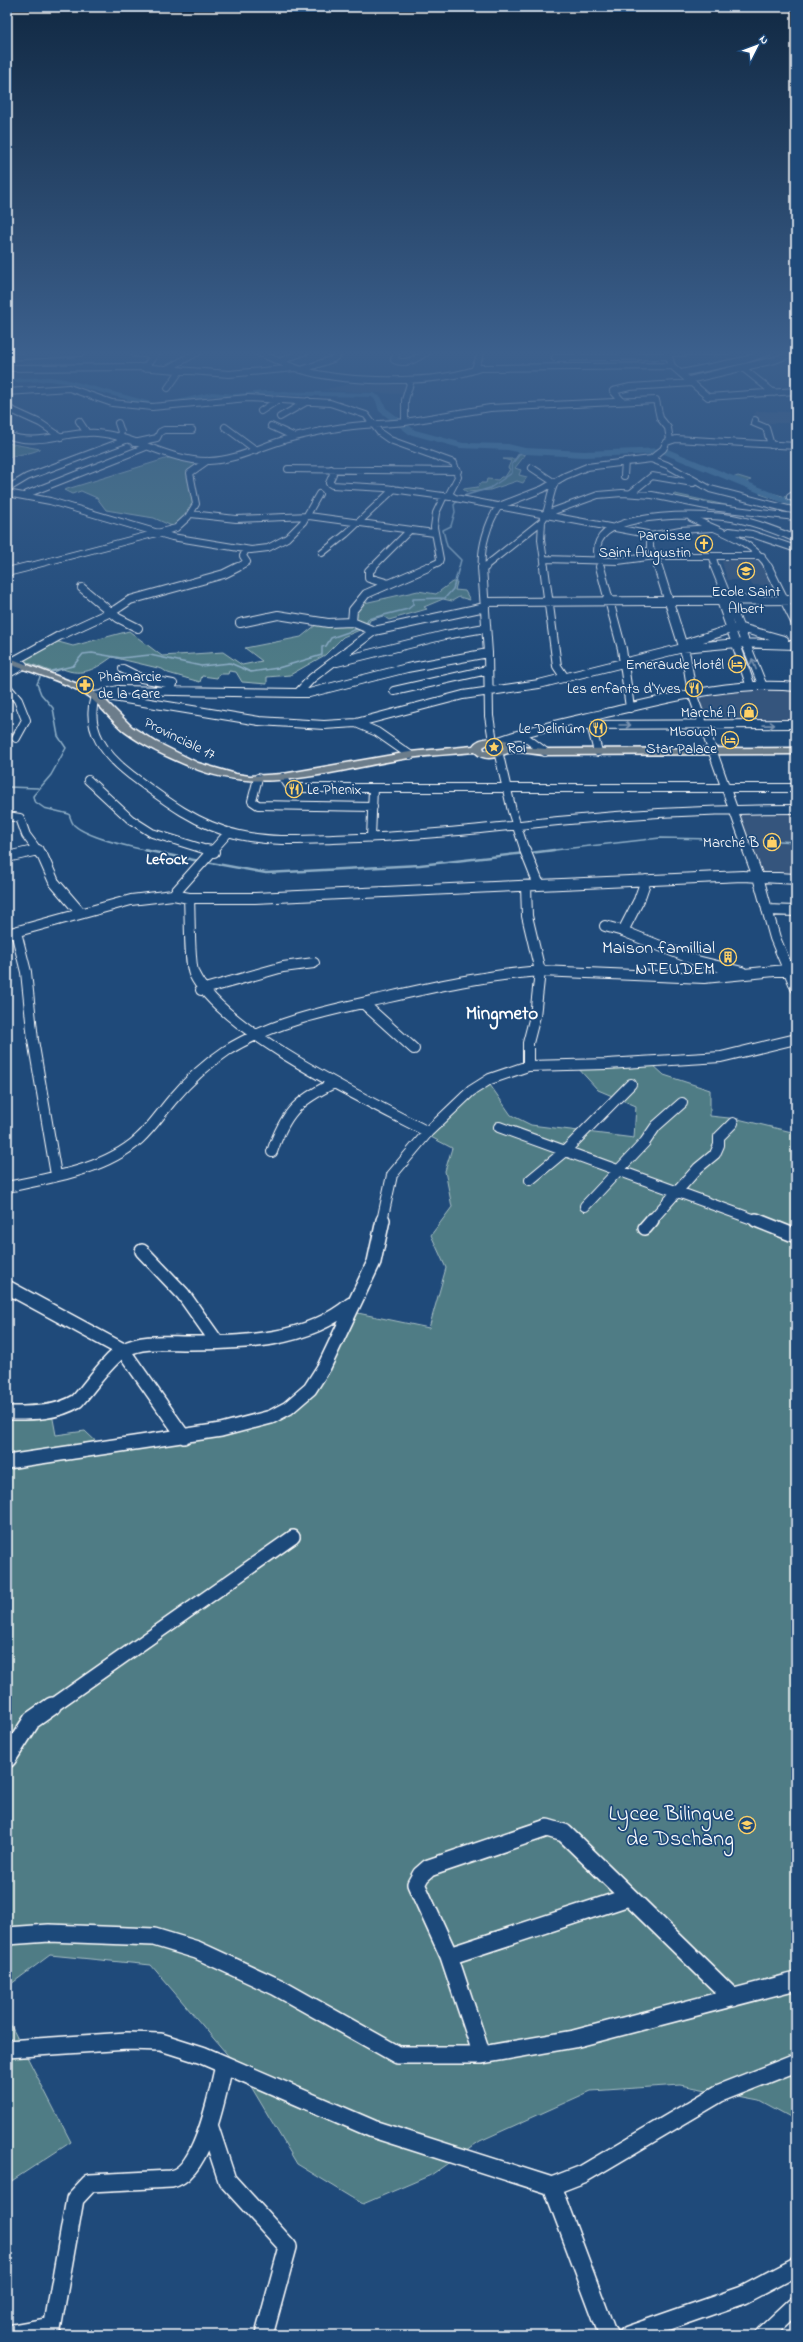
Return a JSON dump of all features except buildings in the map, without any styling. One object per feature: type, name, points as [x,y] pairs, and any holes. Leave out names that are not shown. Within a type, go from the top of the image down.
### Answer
[{"type":"main road","name":"Provinciale 17","points":[[10,661],[98,696],[128,729],[172,754],[217,773],[258,778],[283,777],[410,755],[478,749],[486,754],[499,754]]},
{"type":"main road","name":"Provinciale 17","points":[[478,749],[481,743],[496,741]]},
{"type":"main road","points":[[496,741],[505,743],[508,749]]},
{"type":"main road","points":[[499,754],[508,749],[545,752],[796,751]]},
{"type":"street","points":[[7,489],[27,477],[69,460]]},
{"type":"street","points":[[26,495],[113,460]]},
{"type":"street","points":[[7,572],[176,528],[191,514],[196,501],[189,479],[190,473],[210,460]]},
{"type":"street","points":[[352,622],[353,610],[361,598],[439,562],[441,555],[434,533],[436,516],[450,497],[450,492],[457,481],[458,471],[454,464],[448,460]]},
{"type":"street","points":[[643,460],[625,461],[587,467],[575,471],[555,483],[499,506],[494,513],[481,558],[485,605],[485,628],[488,652],[488,691],[496,741],[558,724],[692,693],[750,684],[796,687]]},
{"type":"street","points":[[652,460],[667,465],[697,483]]},
{"type":"street","points":[[624,476],[625,461]]},
{"type":"street","points":[[532,468],[555,483]]},
{"type":"street","points":[[288,469],[458,471]]},
{"type":"street","points":[[331,469],[333,474],[329,482],[332,485],[394,489],[450,497],[547,513],[616,527],[650,536],[680,530],[713,528],[752,534],[777,541],[796,549]]},
{"type":"street","points":[[631,493],[652,476],[697,483],[729,494],[796,511]]},
{"type":"street","points":[[482,569],[542,522],[547,513],[549,495],[555,483]]},
{"type":"street","points":[[322,553],[346,534],[357,522],[394,489]]},
{"type":"street","points":[[7,493],[61,502],[113,521],[219,547],[246,550],[257,550],[279,543],[309,516],[319,494]]},
{"type":"street","points":[[547,513],[598,495],[631,493],[737,511],[796,517]]},
{"type":"street","points":[[796,493],[790,497],[796,499]]},
{"type":"street","points":[[191,514],[236,519],[309,516],[409,531],[434,533]]},
{"type":"street","points":[[672,514],[696,520],[747,544],[762,556],[796,624]]},
{"type":"street","points":[[630,708],[625,664],[618,627],[598,561],[597,541],[609,530],[616,527],[648,516],[672,514],[750,522],[785,532],[795,538]]},
{"type":"street","points":[[542,522],[541,540],[558,666],[565,678]]},
{"type":"street","points":[[389,584],[369,578],[369,571],[409,531]]},
{"type":"street","points":[[650,536],[650,548],[655,556],[683,647],[692,693],[724,787],[758,877],[775,938],[793,969],[796,988]]},
{"type":"street","points":[[747,544],[795,538]]},
{"type":"street","points":[[10,661],[110,612],[130,600],[228,572],[247,562],[243,556],[246,550]]},
{"type":"street","points":[[544,559],[598,561],[655,556],[713,558],[762,556]]},
{"type":"street","points":[[704,557],[737,643],[750,684]]},
{"type":"street","points":[[713,558],[717,573],[741,628],[762,684]]},
{"type":"street","points":[[82,588],[118,618],[138,628]]},
{"type":"street","points":[[298,693],[312,678],[374,630],[485,605],[550,601],[668,602],[796,600]]},
{"type":"street","points":[[240,623],[278,615],[328,623],[352,622],[374,630]]},
{"type":"street","points":[[330,664],[445,635],[485,628]]},
{"type":"street","points":[[98,696],[278,724],[320,726],[356,723],[463,695],[565,678],[625,664],[683,647],[731,629],[741,628],[796,644]]},
{"type":"street","points":[[683,647],[737,643],[796,644]]},
{"type":"street","points":[[98,696],[118,690],[309,693],[407,668],[488,652]]},
{"type":"street","points":[[7,674],[23,665]]},
{"type":"street","points":[[122,669],[141,678],[184,685],[194,690]]},
{"type":"street","points":[[394,691],[488,670]]},
{"type":"street","points":[[7,687],[18,700],[26,720],[16,738]]},
{"type":"street","points":[[98,696],[92,710],[95,731],[100,744],[108,756],[170,803],[196,819],[229,832],[269,838],[304,840],[371,838],[459,833],[660,811],[796,809]]},
{"type":"street","points":[[356,723],[377,732],[410,755]]},
{"type":"street","points":[[558,724],[796,724]]},
{"type":"street","points":[[591,725],[598,752]]},
{"type":"street","points":[[521,734],[545,752]]},
{"type":"street","points":[[499,754],[503,763],[507,788],[517,826],[539,885]]},
{"type":"street","points":[[283,777],[289,786],[296,788],[796,788]]},
{"type":"street","points":[[258,778],[252,801],[258,805],[373,807]]},
{"type":"street","points":[[88,780],[130,819],[152,833],[214,852]]},
{"type":"street","points":[[371,838],[374,788]]},
{"type":"street","points":[[7,816],[16,816],[20,818],[26,835],[38,850],[54,882],[79,911],[79,914]]},
{"type":"street","points":[[173,895],[214,852],[229,832]]},
{"type":"street","points":[[7,857],[38,850]]},
{"type":"street","points":[[56,1176],[33,1041],[24,953],[11,933],[131,900],[173,895],[190,898],[255,898],[396,890],[646,880],[758,877],[796,879]]},
{"type":"street","points":[[623,931],[636,910],[644,893],[646,880]]},
{"type":"street","points":[[526,886],[527,916],[540,972],[535,1016],[528,1043],[528,1066]]},
{"type":"street","points":[[190,898],[193,972],[195,980],[201,990],[258,1035],[334,1083],[428,1132]]},
{"type":"street","points":[[767,910],[796,911]]},
{"type":"street","points":[[605,926],[623,931],[697,961],[746,973]]},
{"type":"street","points":[[201,990],[283,967],[314,963]]},
{"type":"street","points":[[7,1187],[56,1176],[115,1155],[132,1146],[194,1075],[227,1051],[258,1035],[363,1003],[455,981],[515,973],[540,972],[704,978],[793,969]]},
{"type":"street","points":[[363,1003],[414,1049]]},
{"type":"street","points":[[7,1462],[184,1437],[229,1428],[271,1417],[288,1408],[310,1390],[324,1367],[374,1262],[392,1174],[428,1132],[471,1091],[490,1079],[528,1066],[612,1064],[721,1057],[796,1039]]},
{"type":"street","points":[[272,1152],[282,1123],[291,1109],[309,1095],[334,1083]]},
{"type":"street","points":[[530,1180],[565,1151],[631,1084]]},
{"type":"street","points":[[585,1206],[645,1142],[656,1126],[682,1103]]},
{"type":"street","points":[[645,1228],[698,1168],[715,1154],[719,1145],[719,1137],[733,1123]]},
{"type":"street","points":[[499,1127],[679,1191],[796,1236]]},
{"type":"street","points":[[142,1251],[197,1311],[217,1342]]},
{"type":"street","points":[[7,1287],[123,1350],[184,1437]]},
{"type":"street","points":[[7,1413],[59,1410],[69,1407],[77,1401],[123,1350],[164,1343],[217,1342],[285,1334],[321,1326],[342,1314],[356,1298]]},
{"type":"street","points":[[7,1759],[32,1720],[293,1537]]},
{"type":"street","points":[[482,2055],[449,1956],[416,1884],[421,1874],[429,1868],[547,1828],[564,1833],[733,1998]]},
{"type":"street","points":[[449,1956],[629,1897]]},
{"type":"street","points":[[7,1936],[49,1933],[154,1937],[197,1950],[277,1987],[398,2055],[482,2055],[574,2039],[733,1998],[796,1980]]},
{"type":"street","points":[[7,2049],[127,2041],[161,2042],[202,2055],[373,2129],[509,2174],[552,2186],[583,2174],[720,2093],[796,2063]]},
{"type":"street","points":[[7,2334],[51,2330],[75,2199],[90,2183],[175,2178],[191,2164],[209,2125],[224,2065]]},
{"type":"street","points":[[209,2125],[227,2180],[274,2234],[288,2247],[264,2335]]},
{"type":"street","points":[[552,2186],[606,2330],[610,2335]]},
{"type":"street","points":[[628,2335],[743,2295],[796,2267]]},
{"type":"street","points":[[764,2335],[796,2305]]},
{"type":"shaded area","name":"Ecole Saint Albert","points":[[732,558],[759,559],[768,571],[772,585],[752,585],[749,580],[727,580],[722,561]]},
{"type":"shaded area","name":"Marché A","points":[[796,688],[796,723],[706,724],[696,694],[720,689]]},
{"type":"shaded area","name":"Marché B","points":[[737,811],[796,811],[796,875],[760,874]]},
{"type":"green space","points":[[161,460],[202,461],[188,471],[187,479],[193,495],[192,505],[188,514],[174,527],[154,518],[106,510],[97,498],[81,491],[72,494],[64,490]]},
{"type":"green space","points":[[508,460],[521,460],[515,468],[521,470],[519,475],[527,477],[523,483],[517,481],[490,490],[467,492],[463,489],[478,487],[480,483],[486,483],[487,479],[498,480],[501,477],[505,477],[510,469],[508,468],[511,461]]},
{"type":"green space","points":[[738,476],[751,480],[745,483],[759,488],[758,489],[796,500],[796,506],[760,494],[762,493],[730,479]]},
{"type":"green space","points":[[675,494],[739,508],[796,515],[796,520],[710,509],[670,497]]},
{"type":"green space","points":[[452,582],[457,582],[455,590],[465,591],[470,600],[459,597],[452,601],[443,599],[424,607],[427,609],[389,620],[383,616],[370,620],[367,627],[343,637],[325,655],[290,675],[267,677],[267,684],[242,682],[236,672],[229,671],[228,674],[219,674],[217,678],[202,676],[200,682],[168,673],[162,669],[112,657],[100,665],[83,672],[63,669],[52,672],[21,660],[55,641],[73,646],[129,631],[162,656],[223,652],[242,665],[262,661],[245,648],[301,637],[322,620],[345,622],[364,603],[418,591],[436,594]]},
{"type":"green space","points":[[652,1064],[664,1075],[710,1090],[710,1116],[738,1119],[796,1133],[796,2120],[759,2100],[681,2085],[591,2091],[480,2141],[431,2175],[363,2204],[297,2164],[243,2073],[151,1965],[50,1955],[7,1987],[7,1407],[50,1403],[56,1435],[85,1431],[105,1450],[274,1414],[308,1391],[353,1312],[429,1328],[446,1268],[431,1235],[452,1207],[445,1171],[452,1148],[427,1135],[488,1082],[511,1115],[531,1125],[634,1138],[636,1106],[598,1090],[576,1066]]},
{"type":"green space","points":[[7,2018],[71,2142],[7,2184]]},
{"type":"waterway","points":[[366,626],[368,619],[408,609],[413,605],[413,599],[445,598],[453,589],[461,560],[447,546],[443,530],[451,526],[455,512],[454,505],[460,497],[490,488],[512,473],[512,464],[515,460]]},
{"type":"waterway","points":[[688,460],[796,505]]},
{"type":"waterway","points":[[51,671],[73,666],[83,654],[92,653],[121,658],[150,655],[201,666],[230,663],[251,672],[278,668],[322,655],[322,647],[326,646],[331,638],[360,628]]},
{"type":"waterway","points":[[40,677],[37,684],[41,694],[53,708],[58,736],[66,748],[51,775],[33,796],[34,801],[44,808],[69,814],[74,825],[89,834],[149,851]]},
{"type":"waterway","points":[[7,787],[38,788]]},
{"type":"waterway","points":[[546,851],[660,838],[714,839]]},
{"type":"waterway","points":[[763,840],[796,842]]},
{"type":"waterway","points":[[144,850],[149,851]]},
{"type":"waterway","points":[[546,851],[554,850]]},
{"type":"waterway","points":[[149,851],[199,861]]},
{"type":"waterway","points":[[530,853],[546,851]]},
{"type":"waterway","points":[[206,862],[266,873],[420,865],[525,853]]},
{"type":"place","name":"Paroisse Saint Augustin","points":[[704,544]]},
{"type":"place","name":"Ecole Saint Albert","points":[[746,571]]},
{"type":"place","name":"Emeraude Hotêl","points":[[737,664]]},
{"type":"place","name":"Phamarcie de la Gare","points":[[85,685]]},
{"type":"place","name":"Les enfants d'Yves","points":[[694,688]]},
{"type":"place","name":"Marché A","points":[[749,712]]},
{"type":"place","name":"Le Delirium","points":[[598,728]]},
{"type":"place","name":"Mbouoh Star Palace","points":[[730,740]]},
{"type":"place","name":"Roi","points":[[494,747]]},
{"type":"place","name":"Le Phenix","points":[[294,789]]},
{"type":"place","name":"Marché B","points":[[772,842]]},
{"type":"place","name":"Maison famillial NTEUDEM","points":[[728,957]]},
{"type":"place","name":"Lycee Bilingue de Dschang","points":[[747,1825]]},
{"type":"district","name":"Lefock","points":[[167,858]]},
{"type":"district","name":"Mingmeto","points":[[502,1012]]}]
